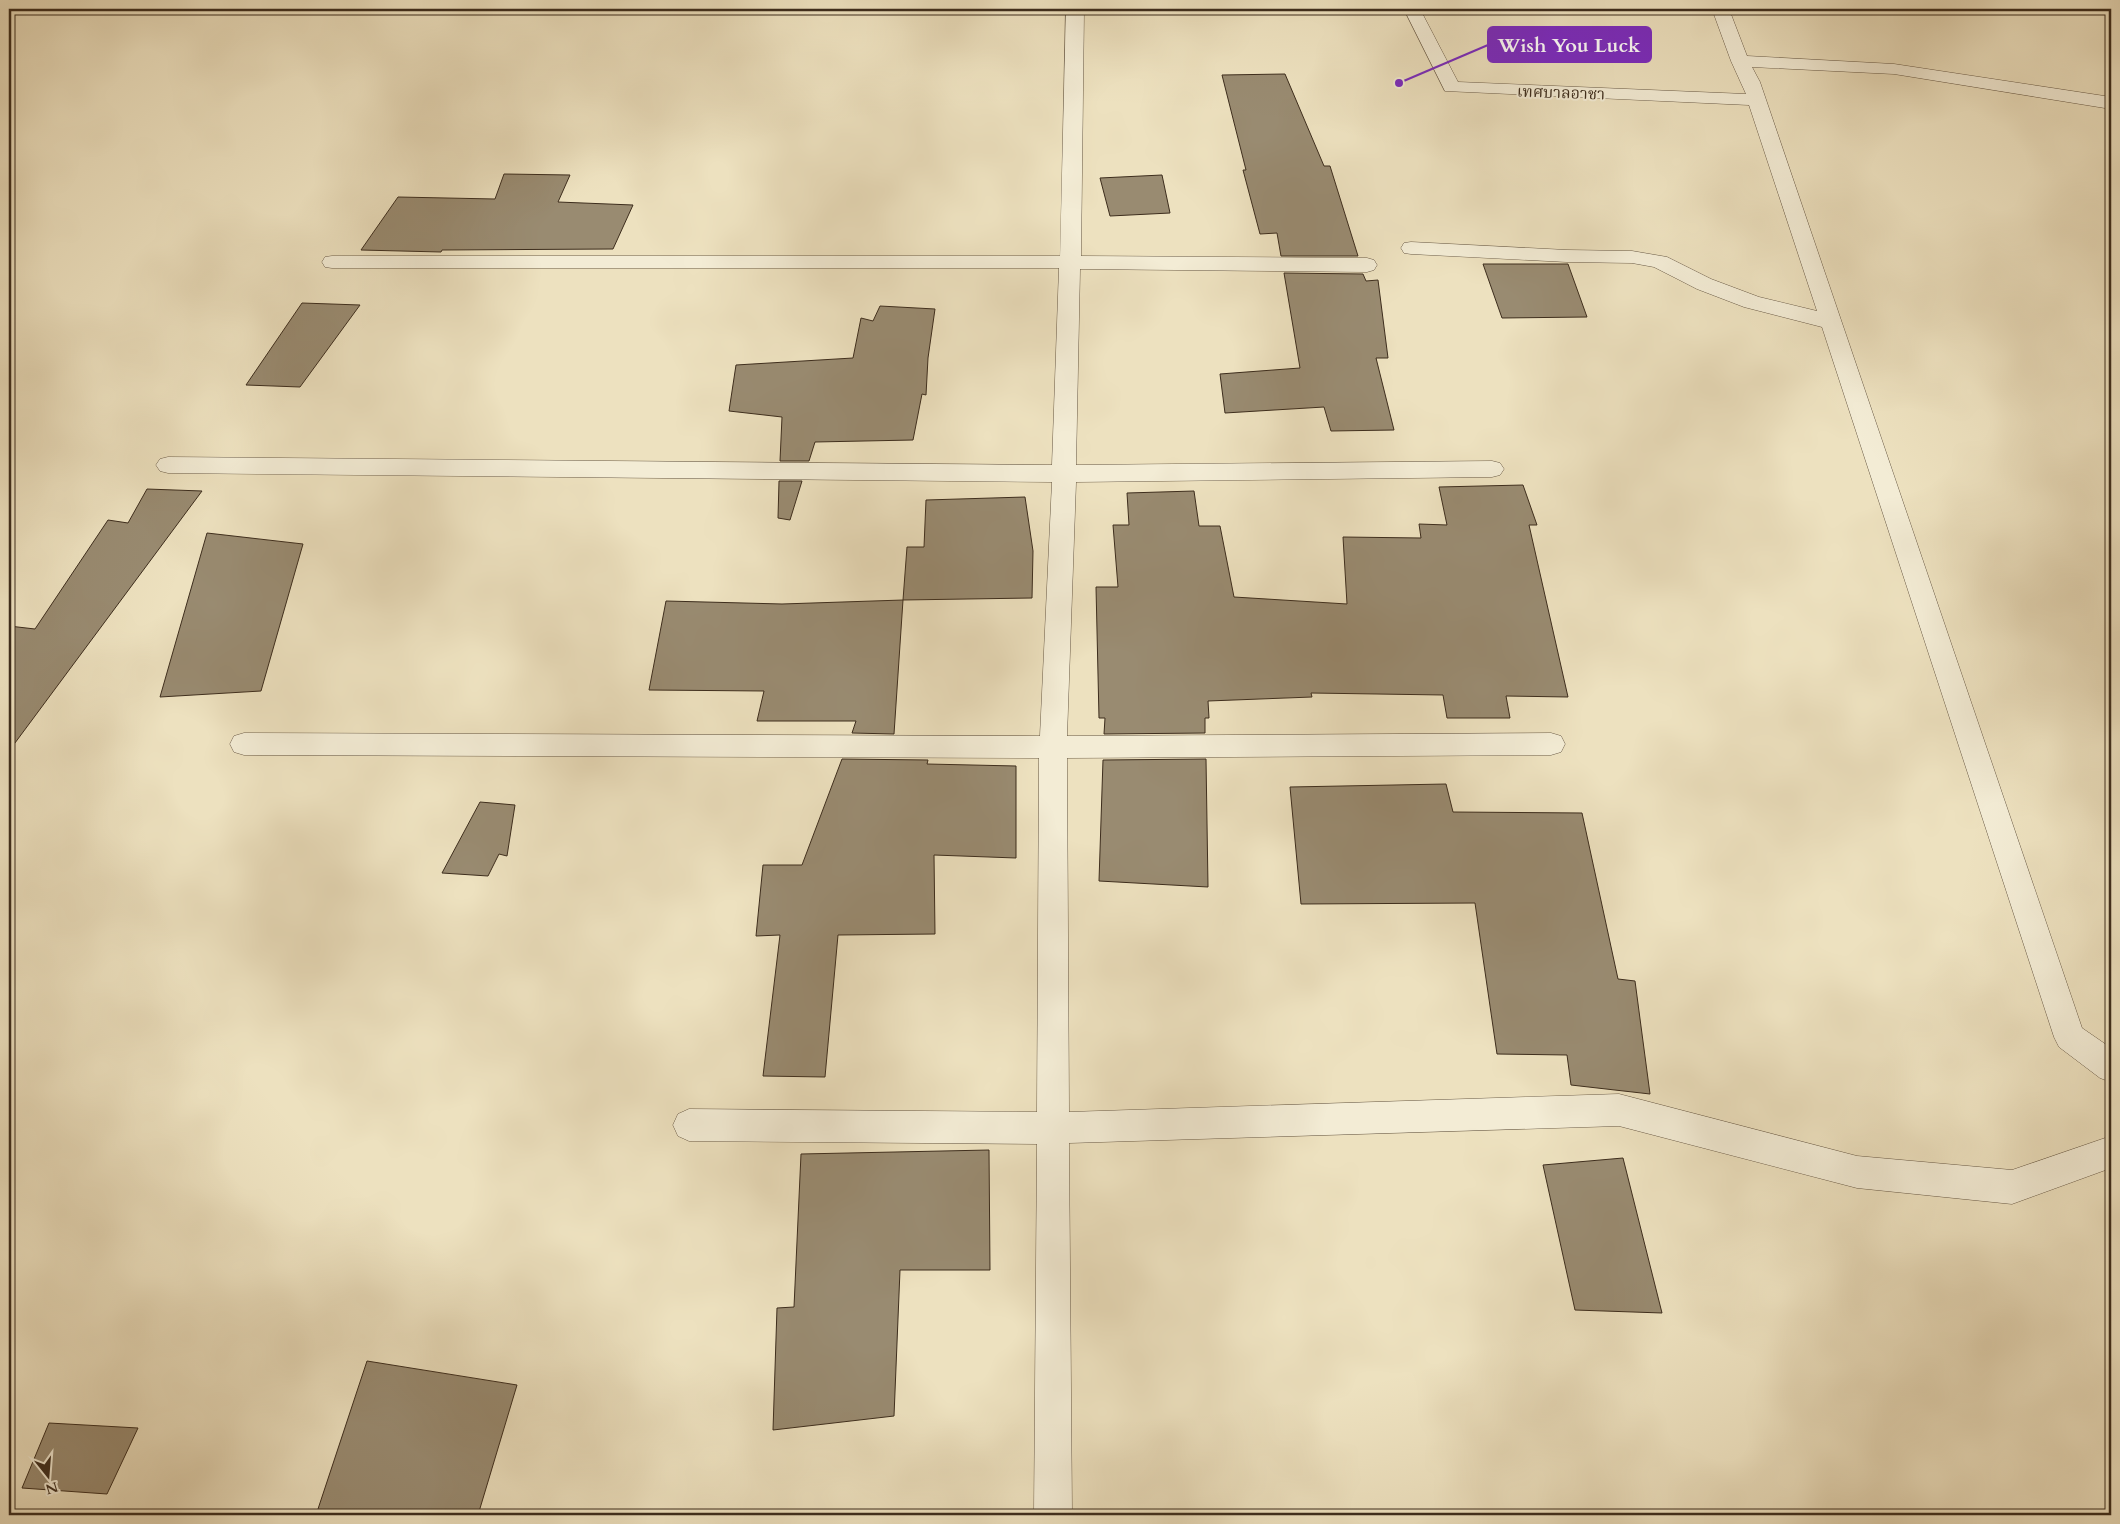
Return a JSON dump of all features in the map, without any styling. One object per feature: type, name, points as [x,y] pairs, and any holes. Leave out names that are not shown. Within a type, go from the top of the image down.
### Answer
[{"type":"street","points":[[1053,1515],[1053,747],[1064,474],[1075,9]]},
{"type":"street","name":"เทศบาลอาชา","points":[[1412,9],[1452,87],[1757,100]]},
{"type":"street","points":[[1721,9],[1740,61],[1751,82],[2070,1037],[2111,1067]]},
{"type":"street","points":[[1740,61],[1894,69],[2111,103]]},
{"type":"street","points":[[1411,248],[1567,256],[1632,257],[1660,262],[1704,284],[1752,302],[1831,322]]},
{"type":"street","points":[[332,262],[1070,262],[1367,265]]},
{"type":"street","points":[[168,465],[1064,474],[1492,469]]},
{"type":"street","points":[[244,744],[1053,747],[1551,744]]},
{"type":"street","points":[[689,1125],[1052,1128],[1619,1110],[1857,1172],[2012,1187],[2111,1152]]},
{"type":"building","points":[[1285,74],[1324,166],[1330,166],[1358,256],[1281,256],[1277,233],[1260,234],[1243,170],[1246,170],[1222,75]]},
{"type":"building","points":[[504,174],[570,175],[558,202],[633,205],[613,249],[442,250],[441,252],[361,250],[398,197],[495,199]]},
{"type":"building","points":[[1162,175],[1170,213],[1110,216],[1100,178]]},
{"type":"building","points":[[1483,264],[1568,264],[1587,317],[1502,318]]},
{"type":"building","points":[[1284,273],[1363,274],[1366,281],[1378,280],[1388,358],[1376,358],[1394,430],[1331,431],[1324,407],[1225,413],[1220,374],[1300,368]]},
{"type":"building","points":[[302,303],[360,305],[300,387],[246,385]]},
{"type":"building","points":[[880,306],[935,309],[928,358],[926,395],[922,394],[913,440],[815,442],[809,461],[780,461],[782,417],[729,411],[736,365],[853,358],[861,318],[873,321]]},
{"type":"building","points":[[779,481],[802,481],[790,520],[778,518]]},
{"type":"building","points":[[1523,485],[1537,525],[1529,525],[1568,697],[1506,696],[1510,718],[1447,718],[1443,695],[1311,693],[1312,697],[1208,701],[1209,718],[1205,718],[1205,733],[1104,734],[1105,718],[1099,718],[1096,587],[1118,587],[1113,525],[1129,525],[1127,493],[1194,491],[1199,526],[1220,526],[1234,597],[1347,604],[1343,537],[1421,538],[1419,524],[1447,525],[1439,487]]},
{"type":"building","points":[[147,489],[202,491],[9,751],[9,626],[35,629],[108,520],[128,523]]},
{"type":"building","points":[[1025,497],[1033,551],[1032,598],[903,600],[907,547],[924,547],[926,500]]},
{"type":"building","points":[[207,533],[303,544],[261,691],[160,697]]},
{"type":"building","points":[[903,600],[894,734],[852,733],[856,721],[757,721],[764,691],[649,690],[666,601],[782,604]]},
{"type":"building","points":[[842,759],[928,760],[927,764],[1016,766],[1016,858],[934,855],[935,934],[838,935],[825,1077],[763,1076],[780,935],[756,936],[763,865],[802,865]]},
{"type":"building","points":[[1206,759],[1208,887],[1099,881],[1103,760]]},
{"type":"building","points":[[1446,784],[1453,812],[1582,813],[1618,979],[1635,981],[1650,1094],[1571,1085],[1567,1055],[1497,1054],[1475,903],[1301,904],[1290,787]]},
{"type":"building","points":[[480,802],[515,805],[507,856],[499,854],[488,876],[442,873]]},
{"type":"building","points":[[989,1150],[990,1270],[900,1270],[894,1416],[773,1430],[777,1308],[794,1307],[801,1154]]},
{"type":"building","points":[[1623,1158],[1662,1313],[1575,1310],[1543,1165]]},
{"type":"building","points":[[367,1361],[517,1385],[478,1515],[316,1515]]},
{"type":"building","points":[[49,1423],[138,1428],[107,1494],[22,1488]]},
{"type":"place","name":"Wish You Luck","points":[[1399,83]]}]
